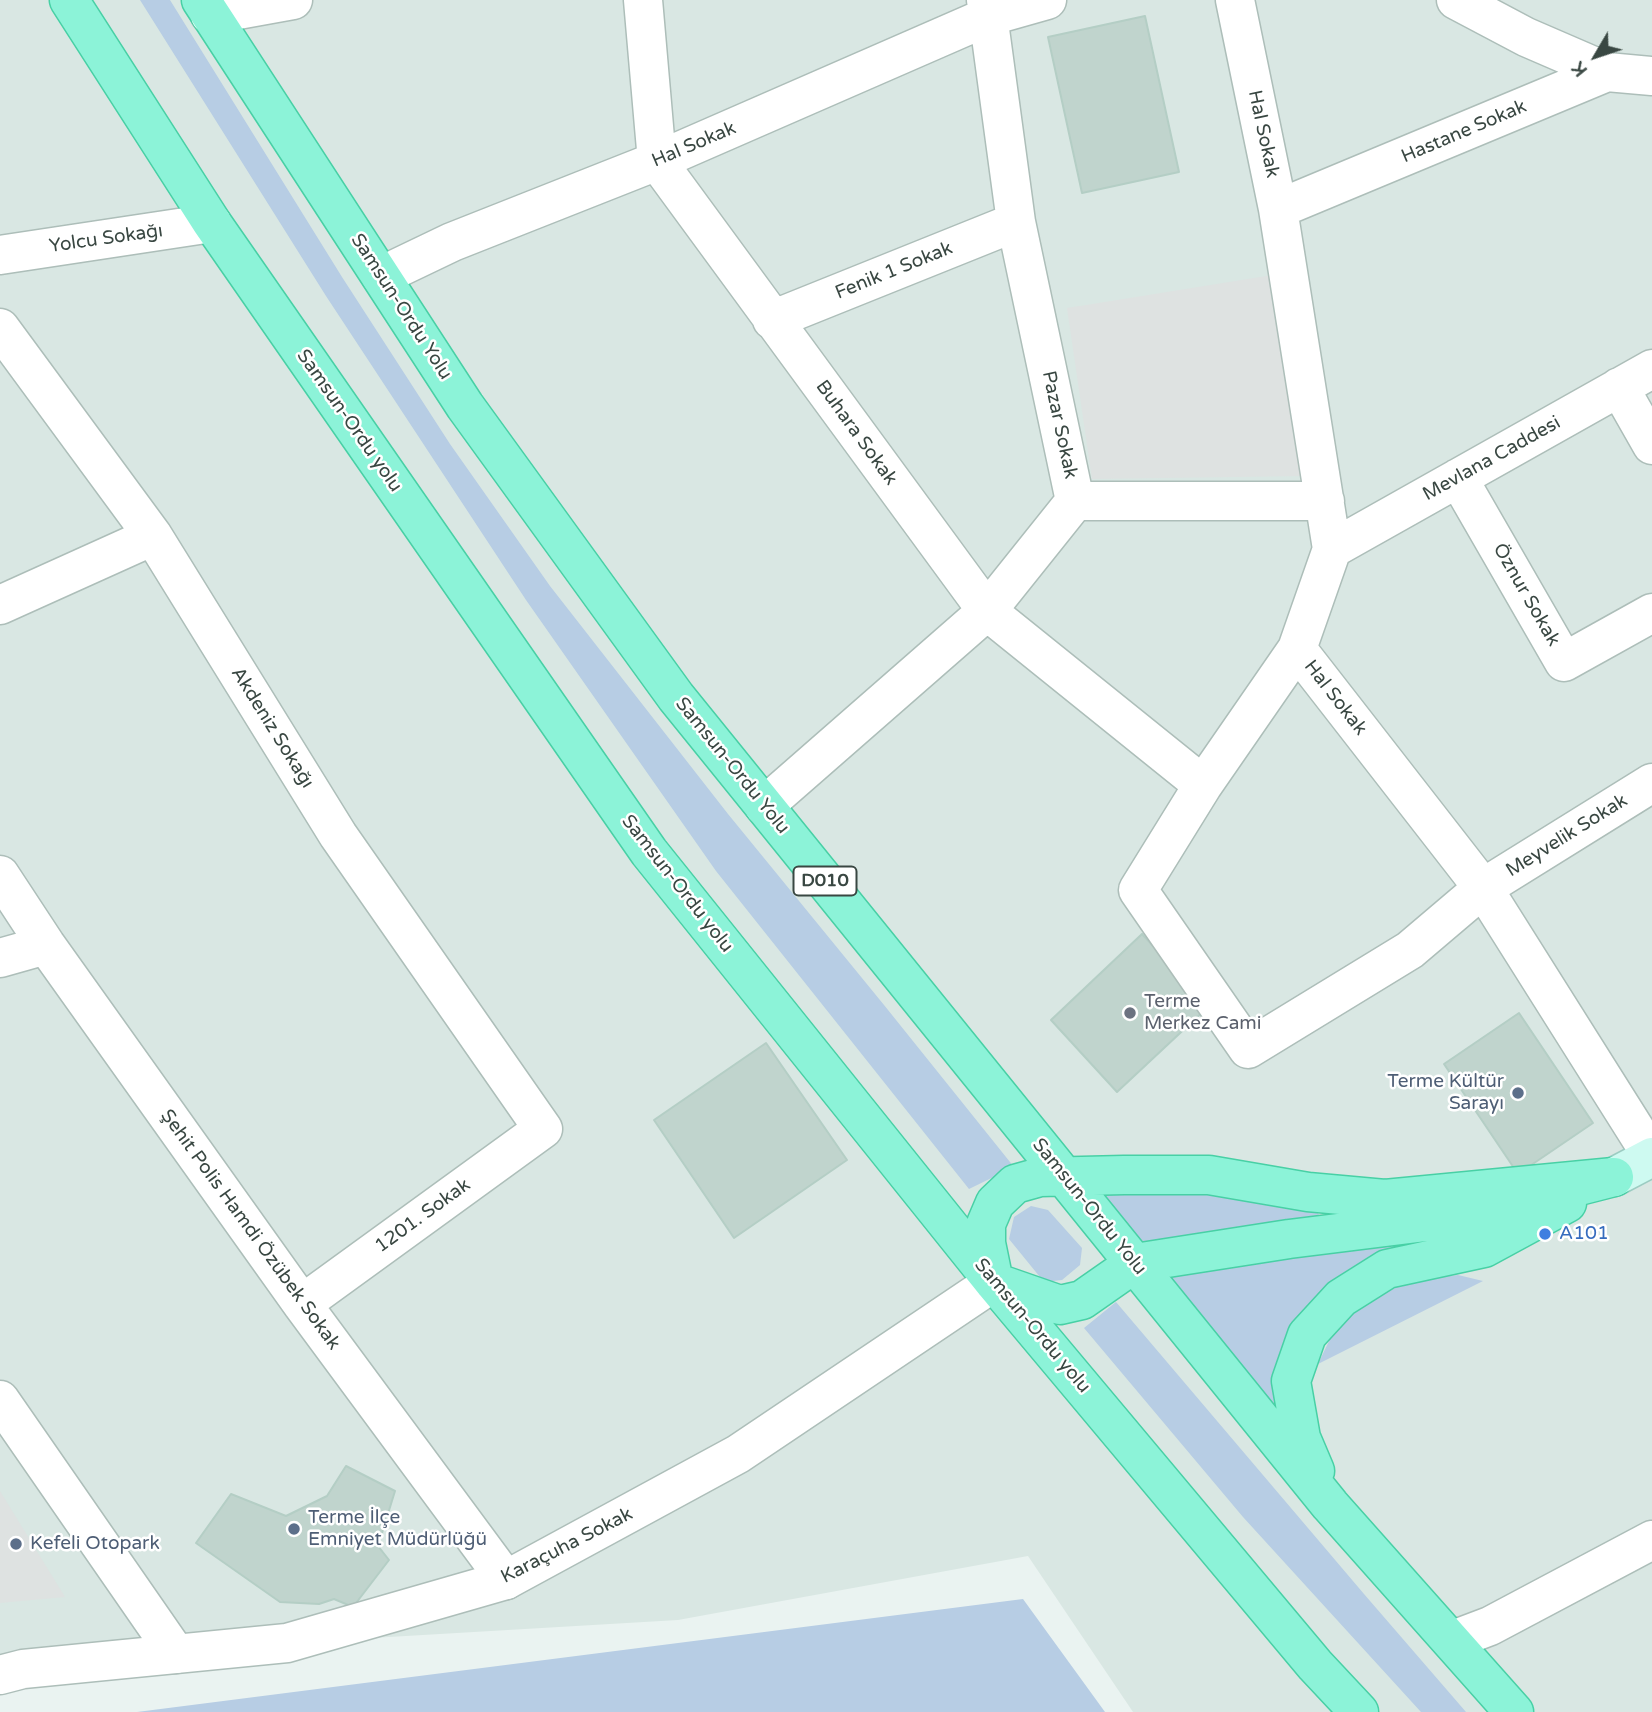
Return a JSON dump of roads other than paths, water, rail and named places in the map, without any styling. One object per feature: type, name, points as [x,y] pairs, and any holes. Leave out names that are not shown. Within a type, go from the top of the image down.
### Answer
[{"type":"highway","name":"Samsun-Ordu yolu","points":[[69,0],[212,223],[649,852],[994,1282],[1315,1665],[1359,1712]]},
{"type":"highway","name":"Samsun-Ordu Yolu","points":[[206,7],[473,417],[676,697],[1330,1505],[1453,1640],[1514,1712]]},
{"type":"highway","points":[[1209,1175],[1308,1192],[1385,1199],[1614,1177],[1450,1219],[1289,1239],[1135,1264],[1082,1300],[1060,1305],[994,1282],[986,1234],[986,1224],[995,1203],[1015,1184],[1040,1177],[1209,1175]]},
{"type":"highway","points":[[1330,1505],[1301,1438],[1291,1381],[1307,1335],[1341,1298],[1387,1269],[1484,1248],[1614,1177]]},
{"type":"main road","points":[[1614,1177],[1652,1156]]},
{"type":"street","points":[[206,7],[293,0]]},
{"type":"street","points":[[643,0],[657,161]]},
{"type":"street","name":"Hal Sokak","points":[[381,275],[452,242],[657,161],[987,8],[1047,0]]},
{"type":"street","name":"Hal Sokak","points":[[1235,0],[1278,209],[1332,549],[1297,649],[1483,888],[1652,1156]]},
{"type":"street","points":[[1456,0],[1526,37],[1606,72]]},
{"type":"street","name":"Pazar Sokak","points":[[764,806],[987,611],[1075,501],[1016,222],[987,8]]},
{"type":"street","name":"Hastane Sokak","points":[[1278,209],[1606,72],[1652,76]]},
{"type":"street","name":"Buhara Sokak","points":[[657,161],[987,611],[1203,785]]},
{"type":"street","name":"Fenik 1 Sokak","points":[[772,320],[1016,222]]},
{"type":"street","name":"Yolcu Sokağı","points":[[0,255],[212,223]]},
{"type":"street","name":"Akdeniz Sokağı","points":[[0,328],[153,536],[338,835],[543,1129]]},
{"type":"street","name":"Mevlana Caddesi","points":[[1332,549],[1652,369]]},
{"type":"street","points":[[1619,387],[1652,445]]},
{"type":"street","name":"Öznur Sokak","points":[[1458,478],[1564,662],[1652,613]]},
{"type":"street","points":[[1075,501],[1325,501]]},
{"type":"street","points":[[0,605],[153,536]]},
{"type":"street","points":[[1203,785],[1297,649]]},
{"type":"street","name":"Meyvelik Sokak","points":[[1203,785],[1138,890],[1248,1049],[1410,950],[1483,888],[1652,783]]},
{"type":"street","name":"Şehit Polis Hamdi Özübek Sokak","points":[[0,875],[302,1304],[506,1580]]},
{"type":"street","points":[[0,958],[47,945]]},
{"type":"street","name":"1201. Sokak","points":[[302,1304],[543,1129]]},
{"type":"street","name":"Karaçuha Sokak","points":[[0,1675],[23,1669],[287,1643],[506,1580],[738,1454],[994,1282]]},
{"type":"street","points":[[0,1400],[176,1654]]},
{"type":"street","points":[[1453,1640],[1490,1626],[1652,1540]]},
{"type":"place","name":"Terme Merkez Cami","points":[[1130,1013]]},
{"type":"place","name":"Terme Kültür Sarayı","points":[[1518,1093]]},
{"type":"place","name":"A101","points":[[1545,1234]]},
{"type":"place","name":"Terme İlçe Emniyet Müdürlüğü","points":[[294,1529]]},
{"type":"place","name":"Kefeli Otopark","points":[[16,1544]]}]
